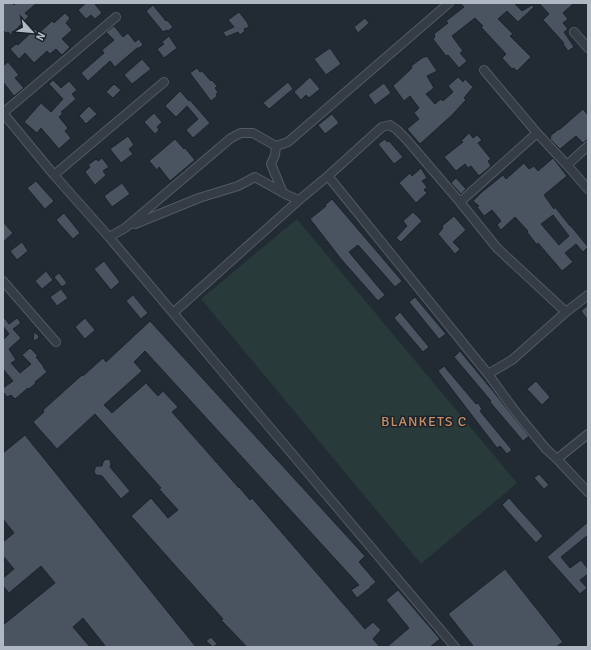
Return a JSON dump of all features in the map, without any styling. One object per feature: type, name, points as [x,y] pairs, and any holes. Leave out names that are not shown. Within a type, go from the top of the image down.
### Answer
[{"type":"street","points":[[125,228],[231,138],[241,133],[253,133],[276,146],[288,142],[449,3]]},
{"type":"street","points":[[116,17],[4,116],[109,237],[454,647]]},
{"type":"street","points":[[574,32],[588,48]]},
{"type":"street","points":[[484,70],[537,133],[588,189]]},
{"type":"street","points":[[54,175],[164,82]]},
{"type":"street","points":[[173,313],[382,128],[390,125],[398,130],[406,139],[497,248],[566,312]]},
{"type":"street","points":[[460,202],[537,133]]},
{"type":"street","points":[[276,146],[276,155],[271,164],[283,193]]},
{"type":"street","points":[[567,166],[588,146]]},
{"type":"street","points":[[328,176],[488,374],[515,411],[546,449],[557,458],[588,492]]},
{"type":"street","points":[[109,237],[141,221],[199,198],[238,186],[255,177],[283,193],[299,200]]},
{"type":"street","points":[[3,281],[56,342]]},
{"type":"street","points":[[488,374],[512,360],[566,312],[588,295]]},
{"type":"street","points":[[557,458],[588,434]]},
{"type":"shaded area","points":[[297,219],[517,483],[421,564],[201,299]]},
{"type":"building","points":[[5,3],[12,3],[14,5],[16,3],[37,3],[25,13],[29,16],[11,35],[3,30],[3,5]]},
{"type":"building","points":[[86,3],[94,3],[102,13],[95,19],[91,15],[86,19],[78,10]]},
{"type":"building","points":[[460,3],[514,3],[522,11],[532,5],[534,7],[518,22],[507,11],[498,19],[513,34],[510,36],[531,57],[517,71],[514,68],[512,69],[502,58],[506,54],[481,27],[483,26],[475,18],[452,36],[463,51],[460,53],[467,61],[459,68],[448,55],[446,56],[433,39],[435,37],[434,34],[448,23],[446,21],[464,7]]},
{"type":"building","points":[[539,3],[574,3],[563,13],[568,19],[563,23],[568,29],[564,32],[574,47],[568,51],[563,44],[564,43],[543,20],[549,14]]},
{"type":"building","points":[[153,5],[173,27],[168,31],[163,32],[146,11]]},
{"type":"building","points":[[239,12],[249,27],[244,29],[245,31],[240,35],[238,32],[226,37],[223,32],[234,27],[228,20]]},
{"type":"building","points":[[65,13],[70,18],[66,23],[72,30],[62,39],[70,47],[62,55],[56,49],[50,54],[47,51],[34,63],[25,53],[19,59],[10,49],[16,44],[18,45],[35,29],[39,33],[52,21],[54,23]]},
{"type":"building","points":[[365,18],[369,23],[358,33],[354,27]]},
{"type":"building","points":[[114,26],[123,37],[128,33],[135,42],[139,39],[143,45],[137,48],[115,67],[110,61],[88,81],[81,73],[104,53],[102,50],[114,40],[106,32]]},
{"type":"building","points":[[169,36],[177,48],[164,58],[157,49],[164,44],[162,42]]},
{"type":"building","points":[[330,48],[341,64],[326,75],[314,59]]},
{"type":"building","points":[[427,56],[437,71],[427,76],[434,88],[426,94],[435,104],[441,99],[443,101],[453,92],[448,86],[458,77],[463,82],[465,79],[473,87],[464,98],[466,100],[420,144],[407,129],[419,119],[414,113],[419,108],[410,96],[404,101],[393,86],[412,68],[411,66]]},
{"type":"building","points":[[142,59],[151,69],[132,84],[124,75]]},
{"type":"building","points":[[8,62],[19,75],[15,78],[24,88],[14,96],[3,82],[3,66]]},
{"type":"building","points":[[197,68],[217,86],[215,88],[218,92],[216,94],[217,96],[211,101],[190,73]]},
{"type":"building","points":[[310,77],[320,89],[309,98],[306,95],[301,100],[294,92]]},
{"type":"building","points":[[53,80],[61,88],[69,81],[77,90],[72,94],[76,99],[61,112],[63,113],[59,117],[68,128],[65,131],[71,138],[59,149],[41,128],[37,133],[24,122],[41,103],[51,112],[63,99],[49,84]]},
{"type":"building","points":[[288,82],[293,89],[269,109],[263,103]]},
{"type":"building","points":[[384,83],[391,93],[375,105],[368,95]]},
{"type":"building","points":[[114,84],[121,90],[113,98],[106,92]]},
{"type":"building","points":[[180,91],[210,123],[193,138],[186,130],[198,119],[187,106],[176,117],[165,106]]},
{"type":"building","points":[[89,106],[97,114],[86,124],[79,116]]},
{"type":"building","points":[[583,109],[588,115],[588,139],[583,143],[576,136],[560,149],[550,139],[550,136]]},
{"type":"building","points":[[154,113],[162,122],[157,127],[159,130],[155,134],[144,122]]},
{"type":"building","points":[[332,114],[339,123],[325,134],[318,125]]},
{"type":"building","points":[[469,133],[473,138],[477,135],[482,140],[478,143],[491,159],[488,161],[491,166],[479,176],[471,166],[468,168],[465,164],[456,171],[444,157],[463,142],[461,141]]},
{"type":"building","points":[[128,136],[134,145],[129,149],[133,154],[121,163],[110,149]]},
{"type":"building","points":[[175,139],[195,160],[170,181],[159,167],[157,170],[149,161]]},
{"type":"building","points":[[385,139],[387,142],[389,141],[403,157],[394,164],[378,144]]},
{"type":"building","points":[[102,158],[109,167],[103,171],[106,175],[95,185],[85,172],[90,167],[88,165],[96,159],[98,161]]},
{"type":"building","points":[[553,158],[567,176],[544,195],[554,209],[555,207],[588,247],[583,252],[576,244],[565,253],[573,262],[562,271],[538,243],[537,245],[527,232],[528,231],[515,217],[501,230],[497,225],[501,221],[492,210],[484,216],[477,207],[479,206],[473,201],[503,175],[506,179],[524,163],[529,169],[534,166],[538,171]],"holes":[[[553,215],[569,236],[559,245],[541,224]]]},
{"type":"building","points":[[421,168],[427,178],[422,181],[427,187],[424,190],[427,193],[416,203],[399,183],[410,173],[412,176]]},
{"type":"building","points":[[456,178],[466,189],[461,194],[451,183]]},
{"type":"building","points":[[36,181],[54,201],[45,209],[27,188]]},
{"type":"building","points":[[122,183],[130,194],[112,207],[104,196]]},
{"type":"building","points":[[332,199],[402,281],[395,287],[358,245],[349,252],[385,295],[378,301],[341,259],[310,219]]},
{"type":"building","points":[[413,212],[422,221],[401,242],[396,238],[407,226],[403,221]]},
{"type":"building","points":[[64,213],[80,233],[73,239],[56,220]]},
{"type":"building","points":[[454,216],[466,230],[453,242],[460,249],[455,254],[438,234],[443,228],[442,226]]},
{"type":"building","points":[[3,222],[13,233],[3,242]]},
{"type":"building","points":[[22,242],[28,251],[17,260],[10,251]]},
{"type":"building","points":[[104,261],[120,282],[111,290],[94,269]]},
{"type":"building","points":[[46,271],[53,280],[42,289],[35,281]]},
{"type":"building","points":[[59,273],[67,283],[62,287],[54,277]]},
{"type":"building","points":[[61,289],[68,298],[57,306],[50,297]]},
{"type":"building","points":[[133,295],[148,313],[141,319],[126,301]]},
{"type":"building","points":[[415,297],[446,334],[439,339],[409,302]]},
{"type":"building","points":[[588,305],[588,320],[581,311]]},
{"type":"building","points":[[400,312],[429,347],[423,352],[394,318]]},
{"type":"building","points":[[3,316],[9,324],[17,318],[21,323],[13,329],[21,338],[9,349],[16,360],[11,363],[20,373],[31,364],[22,355],[30,348],[38,356],[36,357],[47,372],[29,389],[28,388],[15,399],[11,395],[7,397],[3,392],[3,388],[13,381],[3,369],[3,340],[9,334],[3,326]]},
{"type":"building","points":[[85,318],[95,330],[85,339],[75,327]]},
{"type":"building","points":[[150,321],[365,556],[359,562],[376,582],[357,598],[351,590],[359,585],[145,351],[134,362],[142,371],[104,405],[112,413],[146,383],[158,396],[163,391],[178,407],[172,412],[250,500],[252,498],[365,629],[373,622],[381,630],[373,639],[380,647],[247,647],[221,620],[223,619],[131,516],[151,498],[168,518],[178,510],[159,489],[161,488],[95,414],[57,449],[33,422],[44,412],[43,410],[82,375],[83,376],[103,358],[106,362]]},
{"type":"building","points":[[34,332],[39,336],[38,339],[33,341]]},
{"type":"building","points":[[460,351],[529,436],[523,441],[454,357]]},
{"type":"building","points":[[444,366],[476,404],[478,403],[482,409],[480,411],[512,450],[507,454],[500,446],[497,448],[438,371]]},
{"type":"building","points":[[536,381],[550,397],[542,405],[527,389]]},
{"type":"building","points":[[25,435],[196,647],[106,647],[83,618],[73,627],[90,647],[3,647],[3,625],[55,583],[41,566],[9,593],[3,586],[3,578],[14,569],[3,556],[3,542],[14,533],[3,519],[3,453]]},
{"type":"building","points":[[106,459],[110,460],[110,467],[130,491],[121,499],[102,476],[96,475],[94,472],[95,468],[97,466],[102,466]]},
{"type":"building","points":[[539,474],[549,485],[544,489],[534,478]]},
{"type":"building","points":[[509,498],[543,536],[536,543],[502,505]]},
{"type":"building","points":[[588,522],[588,535],[561,557],[570,568],[581,560],[588,569],[588,574],[580,580],[587,588],[580,594],[547,557]]},
{"type":"building","points":[[505,569],[563,642],[556,647],[474,647],[448,614]]},
{"type":"building","points":[[398,590],[440,639],[430,647],[387,647],[409,628],[386,600]]},
{"type":"building","points":[[211,637],[217,644],[213,647],[206,641]]},
{"type":"district","name":"BLANKETS C","points":[[424,421]]}]
